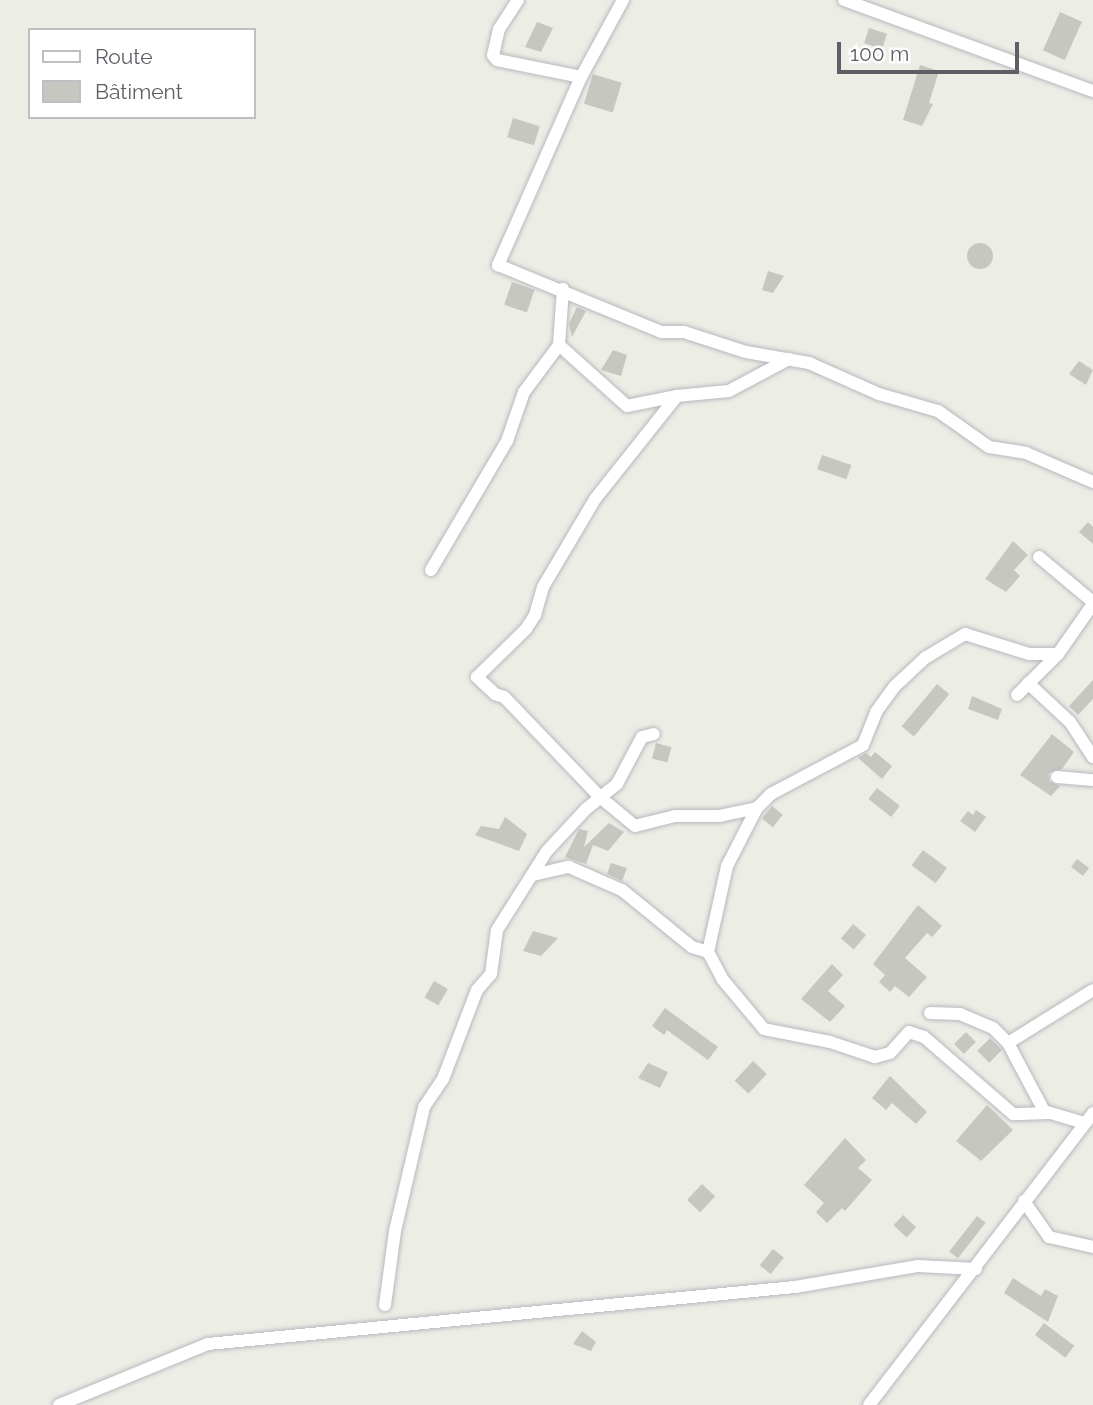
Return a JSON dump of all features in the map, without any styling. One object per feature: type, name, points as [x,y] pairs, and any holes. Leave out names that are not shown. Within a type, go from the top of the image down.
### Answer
[{"type":"street","points":[[517,0],[499,29],[494,55],[497,60],[581,76]]},
{"type":"street","points":[[622,0],[581,76],[498,265],[563,289],[661,332],[684,332],[746,352],[809,363],[879,394],[938,411],[989,447],[1026,453],[1093,482]]},
{"type":"street","points":[[844,0],[1093,91]]},
{"type":"street","points":[[431,570],[507,441],[524,392],[559,345],[563,289]]},
{"type":"street","points":[[559,345],[627,406],[677,396],[729,391],[789,359]]},
{"type":"street","points":[[677,396],[595,499],[543,587],[530,622],[477,677],[495,694],[504,697],[600,797],[641,827],[675,816],[757,808]]},
{"type":"street","points":[[1017,695],[1058,654],[1093,603],[1039,556]]},
{"type":"street","points":[[1058,654],[1029,654],[965,634],[954,638],[895,686],[876,712],[863,745],[771,794],[757,808],[727,866],[708,951],[723,980],[764,1030],[830,1042],[875,1057],[890,1054],[909,1032],[917,1034],[1013,1114],[1048,1113],[1089,1118]]},
{"type":"street","points":[[1028,683],[1070,722],[1093,757]]},
{"type":"street","points":[[385,1305],[395,1231],[425,1107],[443,1079],[477,990],[491,974],[497,930],[547,851],[600,797],[617,784],[642,737],[654,734]]},
{"type":"street","points":[[1057,777],[1093,780]]},
{"type":"street","points":[[533,875],[569,867],[622,890],[692,947],[708,951]]},
{"type":"street","points":[[1008,1043],[1093,990]]},
{"type":"street","points":[[930,1013],[960,1014],[993,1028],[1008,1043],[1048,1113]]},
{"type":"street","points":[[869,1405],[976,1269],[1024,1201],[1089,1118]]},
{"type":"street","points":[[1024,1201],[1049,1237],[1093,1247]]},
{"type":"street","points":[[60,1405],[208,1344],[795,1287],[918,1266],[976,1269]]},
{"type":"building","points":[[1060,12],[1082,22],[1065,60],[1043,50]]},
{"type":"building","points":[[537,22],[553,28],[541,52],[525,47]]},
{"type":"building","points":[[869,28],[887,34],[882,49],[864,43]]},
{"type":"building","points":[[920,65],[939,71],[929,103],[933,104],[922,126],[903,120]]},
{"type":"building","points":[[593,74],[622,83],[613,112],[584,104]]},
{"type":"building","points":[[513,118],[540,126],[534,145],[507,137]]},
{"type":"building","points":[[980,243],[989,247],[993,256],[989,265],[980,269],[971,265],[967,256],[971,247]]},
{"type":"building","points":[[768,271],[784,276],[773,293],[762,290]]},
{"type":"building","points":[[512,282],[535,290],[527,313],[504,305]]},
{"type":"building","points":[[577,307],[586,311],[572,337],[569,324]]},
{"type":"building","points":[[613,350],[627,355],[621,376],[601,370]]},
{"type":"building","points":[[1079,361],[1093,370],[1086,385],[1069,374]]},
{"type":"building","points":[[822,455],[851,465],[846,479],[817,469]]},
{"type":"building","points":[[1088,522],[1093,527],[1093,544],[1079,532]]},
{"type":"building","points":[[1013,541],[1028,555],[1014,570],[1020,576],[1006,592],[985,579]]},
{"type":"building","points":[[1093,680],[1093,699],[1078,715],[1069,706]]},
{"type":"building","points":[[937,684],[949,694],[914,736],[902,726]]},
{"type":"building","points":[[972,696],[1002,709],[998,720],[968,709]]},
{"type":"building","points":[[1052,734],[1074,752],[1062,769],[1049,773],[1049,781],[1060,786],[1051,796],[1020,775]]},
{"type":"building","points":[[656,743],[671,747],[667,763],[652,758]]},
{"type":"building","points":[[875,752],[892,766],[882,779],[858,758],[866,753],[871,757]]},
{"type":"building","points":[[877,788],[900,806],[891,817],[868,799]]},
{"type":"building","points":[[772,806],[783,815],[773,827],[762,818]]},
{"type":"building","points":[[976,810],[986,817],[975,832],[960,821],[968,811],[973,815]]},
{"type":"building","points":[[505,817],[527,834],[519,851],[475,835],[481,826],[499,829]]},
{"type":"building","points":[[609,823],[624,832],[608,851],[593,845],[586,864],[565,857],[579,829],[588,831],[584,847]]},
{"type":"building","points":[[923,850],[947,868],[936,883],[912,865]]},
{"type":"building","points":[[1077,859],[1089,868],[1083,876],[1071,867]]},
{"type":"building","points":[[611,863],[627,868],[622,881],[607,874]]},
{"type":"building","points":[[918,905],[942,926],[932,937],[927,933],[905,958],[927,977],[909,997],[895,986],[890,992],[879,982],[885,975],[873,964]]},
{"type":"building","points":[[853,924],[866,935],[854,949],[841,939]]},
{"type":"building","points":[[533,931],[558,938],[541,956],[523,951]]},
{"type":"building","points":[[832,964],[843,975],[828,991],[845,1006],[830,1022],[801,999]]},
{"type":"building","points":[[434,981],[448,989],[438,1005],[424,997]]},
{"type":"building","points":[[665,1008],[718,1047],[708,1060],[667,1030],[664,1035],[652,1026]]},
{"type":"building","points":[[966,1032],[976,1042],[964,1054],[954,1044]]},
{"type":"building","points":[[990,1038],[1002,1050],[989,1063],[977,1051]]},
{"type":"building","points":[[753,1061],[767,1074],[748,1094],[735,1081]]},
{"type":"building","points":[[648,1063],[668,1072],[660,1088],[638,1078]]},
{"type":"building","points":[[890,1076],[927,1112],[916,1124],[892,1103],[886,1110],[872,1098]]},
{"type":"building","points":[[987,1105],[1013,1130],[981,1161],[956,1141]]},
{"type":"building","points":[[845,1138],[866,1160],[858,1168],[872,1180],[845,1211],[842,1208],[827,1223],[816,1212],[824,1203],[804,1185]]},
{"type":"building","points":[[702,1184],[715,1196],[700,1212],[687,1200]]},
{"type":"building","points":[[903,1215],[916,1227],[907,1238],[893,1225]]},
{"type":"building","points":[[977,1216],[986,1223],[958,1258],[949,1251]]},
{"type":"building","points":[[773,1249],[784,1258],[771,1274],[760,1265]]},
{"type":"building","points":[[1013,1278],[1041,1296],[1045,1289],[1058,1296],[1048,1322],[1004,1293]]},
{"type":"building","points":[[1044,1323],[1074,1346],[1065,1358],[1035,1335]]},
{"type":"building","points":[[582,1331],[596,1342],[591,1351],[573,1344]]}]
